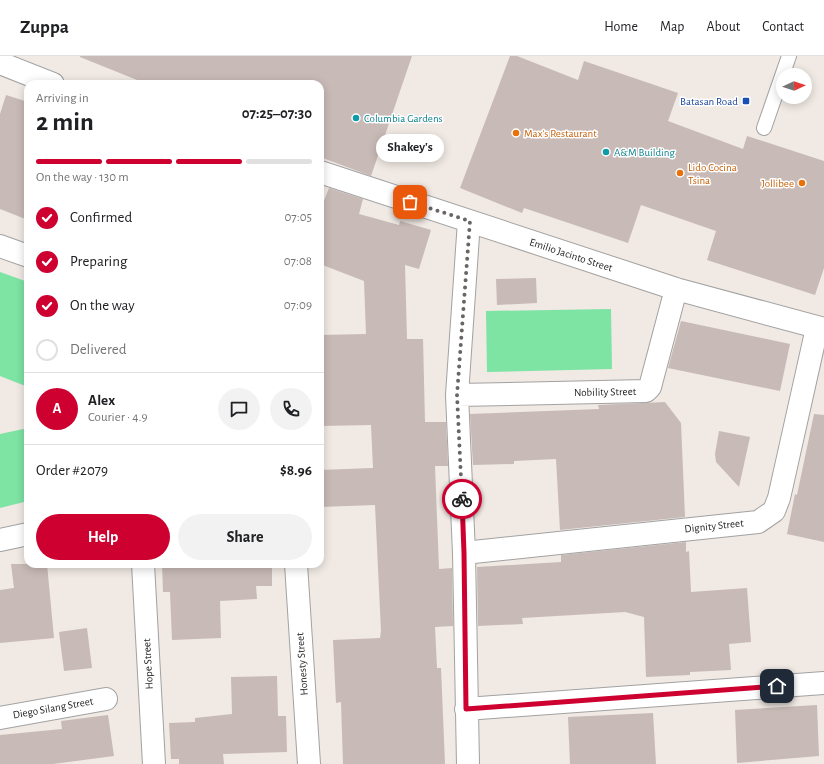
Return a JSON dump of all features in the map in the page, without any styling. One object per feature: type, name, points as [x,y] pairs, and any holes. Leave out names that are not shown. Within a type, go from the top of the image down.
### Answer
[{"type":"street","points":[[0,63],[43,80]]},
{"type":"street","name":"Emilio Jacinto Street","points":[[324,173],[676,289],[821,329]]},
{"type":"street","points":[[468,764],[464,553],[457,395],[470,221]]},
{"type":"street","points":[[0,246],[24,255]]},
{"type":"street","name":"Nobility Street","points":[[457,395],[646,391],[650,387],[676,289]]},
{"type":"street","name":"Dignity Street","points":[[464,553],[758,522],[774,511],[779,498],[821,329]]},
{"type":"street","points":[[0,540],[24,535]]},
{"type":"street","name":"Hope Street","points":[[143,568],[154,764]]},
{"type":"street","name":"Honesty Street","points":[[296,568],[308,764]]},
{"type":"street","points":[[466,709],[824,683]]},
{"type":"street","name":"Diego Silang Street","points":[[0,718],[106,699]]},
{"type":"lane","points":[[764,128],[789,56]]},
{"type":"green space","points":[[0,272],[24,281],[24,385],[0,376]]},
{"type":"green space","points":[[611,309],[612,369],[487,372],[486,311]]},
{"type":"green space","points":[[24,429],[24,502],[0,508],[0,434]]},
{"type":"building","name":"Columbia Gardens","points":[[412,56],[371,176],[324,158],[324,80],[137,80],[80,57]]},
{"type":"building","points":[[510,56],[517,56],[578,80],[584,61],[678,93],[668,121],[743,149],[747,136],[824,161],[824,268],[815,295],[707,260],[716,231],[641,205],[628,243],[524,208],[522,213],[460,188]]},
{"type":"building","points":[[6,95],[24,101],[24,218],[0,209],[0,114]]},
{"type":"building","points":[[329,188],[363,199],[359,214],[399,225],[400,221],[431,230],[419,269],[405,265],[407,339],[423,339],[425,422],[446,422],[448,466],[435,466],[439,569],[452,568],[453,626],[435,627],[437,668],[441,668],[445,764],[343,764],[341,702],[336,703],[333,640],[380,638],[381,631],[375,505],[324,507],[324,470],[373,468],[371,425],[324,426],[324,335],[366,334],[364,281],[324,266],[324,201]]},
{"type":"building","points":[[536,278],[537,303],[497,305],[496,279]]},
{"type":"building","points":[[681,321],[790,344],[780,391],[668,368]]},
{"type":"building","points":[[665,402],[681,423],[685,517],[560,530],[556,459],[514,461],[514,464],[473,465],[470,414],[599,409],[598,405]]},
{"type":"building","points":[[814,414],[824,415],[824,542],[787,534]]},
{"type":"building","points":[[719,431],[750,437],[739,487],[716,462],[715,454]]},
{"type":"building","points":[[686,542],[686,552],[689,551],[691,592],[747,588],[751,642],[729,644],[731,670],[690,672],[690,675],[646,677],[644,617],[625,612],[522,618],[523,624],[478,626],[477,567],[561,562],[561,555]]},
{"type":"building","points":[[11,564],[24,564],[24,568],[47,568],[54,638],[0,643],[0,590],[14,588]]},
{"type":"building","points":[[162,568],[272,568],[272,586],[256,586],[257,599],[220,601],[221,638],[172,640],[170,592],[163,592]]},
{"type":"building","points":[[87,628],[92,668],[64,671],[59,632]]},
{"type":"building","points":[[277,676],[278,716],[286,716],[287,752],[223,754],[224,764],[179,764],[179,759],[171,759],[169,723],[195,722],[195,718],[232,714],[231,677]]},
{"type":"building","points":[[817,705],[819,756],[737,763],[735,710]]},
{"type":"building","points":[[653,713],[656,764],[570,764],[568,717]]},
{"type":"building","points":[[108,715],[114,756],[53,764],[0,764],[0,735],[62,729],[61,721]]},
{"type":"way so far","points":[[410,202],[470,221],[457,395],[462,499]]},
{"type":"place","name":"Batasan Road","points":[[746,101]]},
{"type":"place","name":"Columbia Gardens","points":[[356,118]]},
{"type":"place","name":"Max's Restaurant","points":[[516,133]]},
{"type":"place","name":"A&M Building","points":[[606,152]]},
{"type":"place","name":"Lido Cocina Tsina","points":[[680,173]]},
{"type":"place","name":"Jollibee","points":[[802,183]]},
{"type":"place","name":"Shakey's","points":[[410,202]]},
{"type":"route","points":[[462,499],[466,709],[777,686]]}]
